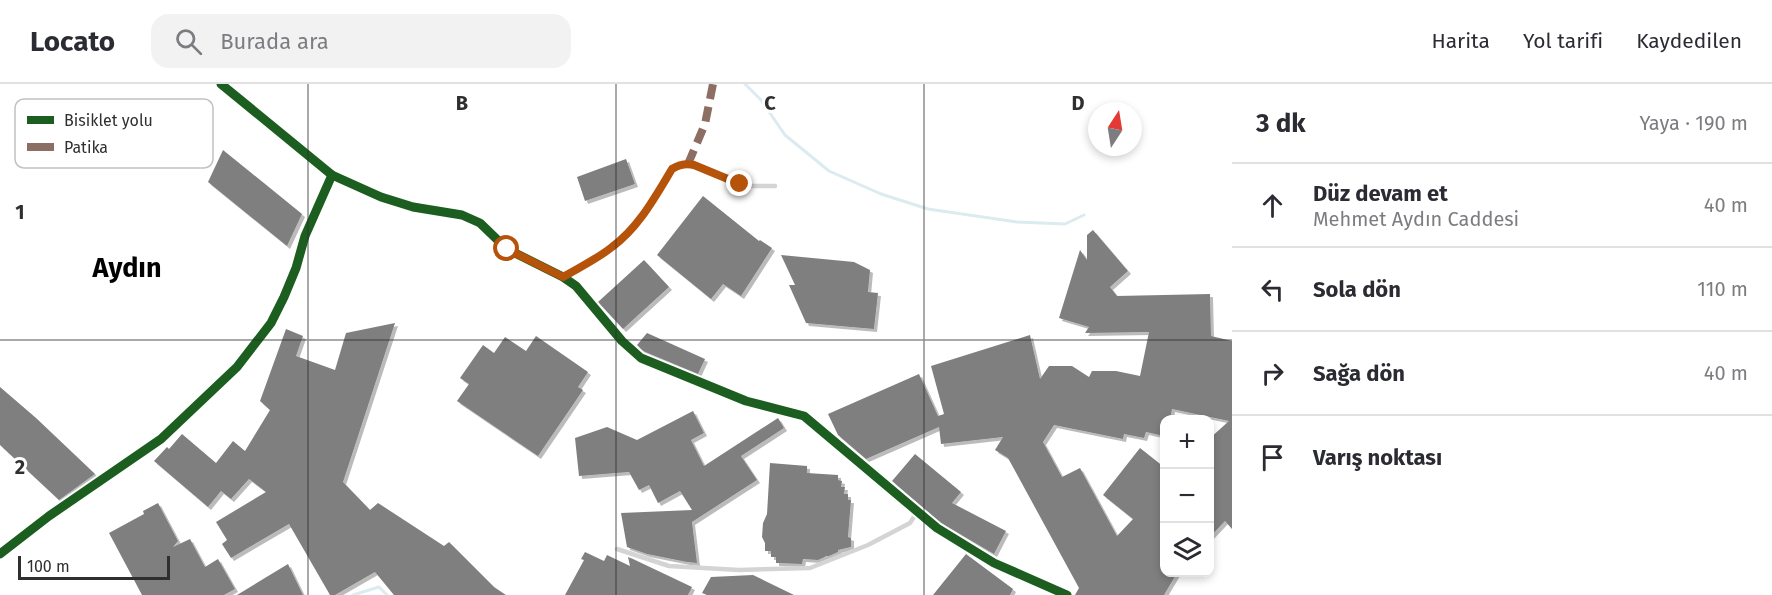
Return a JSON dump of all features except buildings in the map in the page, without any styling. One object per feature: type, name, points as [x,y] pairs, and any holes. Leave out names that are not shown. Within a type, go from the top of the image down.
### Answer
[{"type":"street","points":[[221,84],[332,176],[381,197],[413,207],[462,215],[480,223],[507,249],[576,286],[622,341],[642,357],[746,401],[804,416],[937,528],[994,563],[1066,595]]},
{"type":"street","points":[[0,554],[49,516],[161,439],[237,367],[271,323],[284,297],[296,268],[305,236],[332,176]]},
{"type":"lane","points":[[563,277],[605,252],[627,234],[640,220],[676,166],[694,165],[747,186],[776,186]]},
{"type":"lane","points":[[617,549],[669,566],[739,570],[810,568],[868,544],[910,523],[917,512]]},
{"type":"waterway","points":[[745,84],[761,100],[785,135],[829,171],[881,194],[928,209],[1017,222],[1065,224],[1084,215]]},
{"type":"waterway","points":[[353,595],[379,587],[387,595]]},
{"type":"marked path","points":[[688,164],[705,124],[713,84]]},
{"type":"cycle path","points":[[221,84],[332,175],[381,197],[413,207],[462,215],[480,223],[507,249],[576,286],[622,341],[641,358],[746,401],[804,416],[937,528],[994,563],[1067,595]]},
{"type":"cycle path","points":[[0,554],[49,516],[161,439],[237,367],[271,323],[284,297],[296,268],[305,236],[332,175]]},
{"type":"district","name":"Aydın","points":[[127,268]]},
{"type":"route","points":[[507,249],[563,277],[613,247],[627,234],[640,220],[676,166],[694,165],[740,184]]}]
